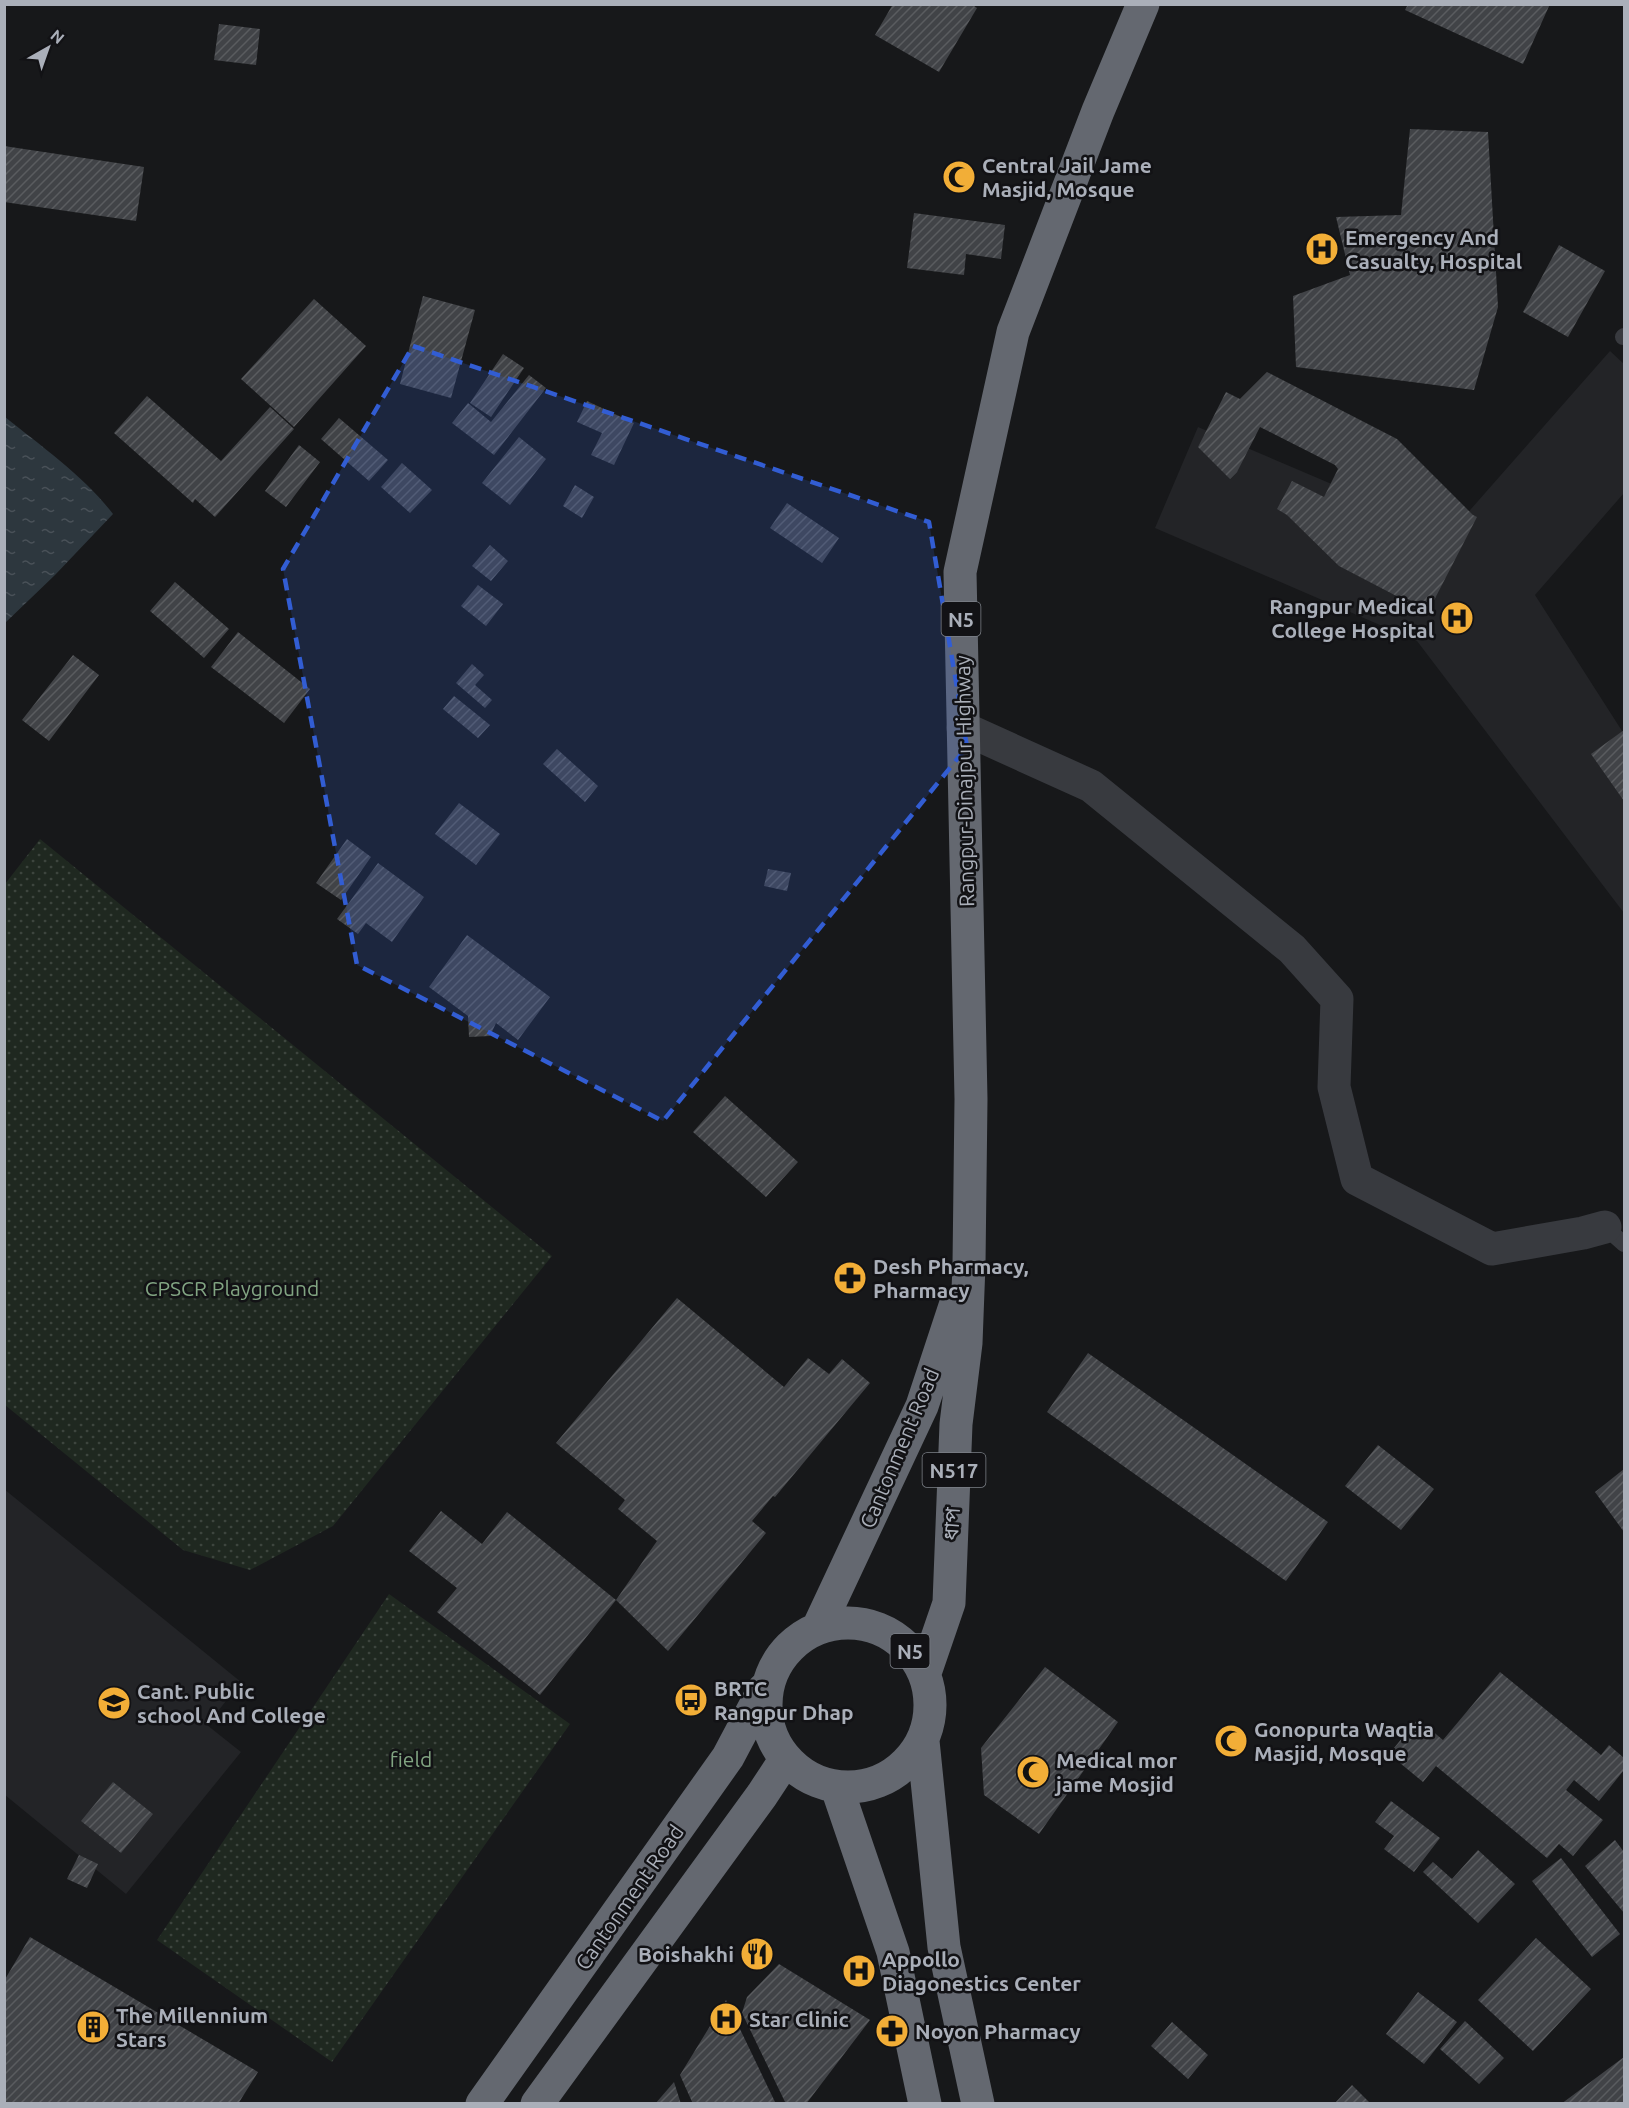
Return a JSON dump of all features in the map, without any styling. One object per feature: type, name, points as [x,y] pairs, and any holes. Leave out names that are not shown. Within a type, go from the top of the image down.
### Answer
[{"type":"highway","name":"Rangpur-Dinajpur Highway","points":[[969,1264],[970,1100],[960,572],[1013,332],[1098,111],[1143,4]]},
{"type":"highway","name":"Cantonment Road","points":[[818,1628],[922,1406],[969,1264]]},
{"type":"highway","name":"ধাপ","points":[[925,1673],[949,1603],[956,1424],[966,1343],[969,1264]]},
{"type":"highway","name":"N5","points":[[842,1621],[876,1626],[905,1645],[925,1673],[932,1708],[923,1741],[902,1769],[871,1785],[837,1788],[804,1776],[785,1760],[766,1719],[766,1685],[782,1653],[808,1631],[818,1628],[842,1621]]},
{"type":"highway","name":"Cantonment Road","points":[[482,2103],[728,1757],[766,1685]]},
{"type":"highway","points":[[923,1741],[944,1947],[978,2103]]},
{"type":"highway","points":[[537,2103],[755,1805],[785,1760]]},
{"type":"highway","points":[[837,1788],[893,1952],[925,2103]]},
{"type":"street","points":[[963,728],[1091,786],[1292,950],[1336,999],[1334,1087],[1357,1179],[1492,1249],[1583,1233],[1615,1236]]},
{"type":"highlighted area","points":[[413,346],[929,522],[967,747],[663,1121],[357,965],[283,569]]},
{"type":"shaded area","name":"Rangpur Medical College Hospital","points":[[1610,351],[1624,364],[1624,493],[1535,595],[1624,734],[1624,913],[1417,641],[1155,528],[1198,427],[1449,534]]},
{"type":"shaded area","name":"Cant. Public school And College","points":[[4,1489],[241,1682],[207,1725],[241,1752],[126,1894],[5,1795]]},
{"type":"green space","name":"CPSCR Playground","points":[[40,839],[552,1256],[333,1526],[250,1570],[183,1550],[5,1405],[5,884]]},
{"type":"green space","name":"field","points":[[389,1594],[570,1724],[332,2062],[157,1940]]},
{"type":"water","points":[[5,417],[76,475],[113,514],[5,623]]},
{"type":"building","points":[[893,4],[971,4],[977,8],[939,72],[875,35]]},
{"type":"building","points":[[1408,4],[1550,4],[1523,64],[1405,10]]},
{"type":"building","points":[[219,24],[260,29],[256,65],[214,60]]},
{"type":"building","points":[[1410,129],[1488,132],[1498,307],[1474,390],[1296,367],[1293,296],[1350,275],[1336,217],[1401,215]]},
{"type":"building","points":[[4,146],[144,167],[136,221],[4,202]]},
{"type":"building","points":[[914,213],[1005,225],[1001,259],[966,254],[964,275],[907,268]]},
{"type":"building","points":[[1559,245],[1605,271],[1568,337],[1523,312]]},
{"type":"building","points":[[423,296],[475,310],[451,398],[400,384]]},
{"type":"building","points":[[314,299],[366,346],[294,427],[241,379]]},
{"type":"building","points":[[503,354],[524,368],[491,417],[470,403]]},
{"type":"building","points":[[1267,372],[1397,439],[1477,517],[1429,610],[1404,597],[1408,602],[1339,566],[1287,515],[1277,509],[1292,481],[1324,497],[1338,469],[1335,465],[1260,427],[1237,472],[1230,479],[1198,447],[1226,392],[1240,399]]},
{"type":"building","points":[[529,375],[546,388],[494,455],[452,423],[468,403],[491,422]]},
{"type":"building","points":[[147,396],[221,461],[270,407],[294,429],[215,517],[195,499],[193,503],[114,433]]},
{"type":"building","points":[[587,401],[634,423],[614,465],[591,455],[602,433],[577,422]]},
{"type":"building","points":[[339,418],[388,460],[369,481],[321,439]]},
{"type":"building","points":[[519,437],[546,459],[510,505],[482,483]]},
{"type":"building","points":[[299,445],[320,462],[286,507],[265,491]]},
{"type":"building","points":[[402,463],[432,490],[410,513],[381,487]]},
{"type":"building","points":[[575,485],[594,497],[582,518],[563,506]]},
{"type":"building","points":[[787,503],[839,538],[822,563],[770,528]]},
{"type":"building","points":[[490,545],[508,561],[491,581],[472,566]]},
{"type":"building","points":[[175,582],[229,629],[204,658],[150,611]]},
{"type":"building","points":[[478,585],[503,604],[486,626],[461,606]]},
{"type":"building","points":[[238,632],[310,689],[284,723],[211,667]]},
{"type":"building","points":[[73,655],[99,675],[49,741],[22,720]]},
{"type":"building","points":[[472,664],[484,675],[475,685],[492,700],[485,708],[456,683]]},
{"type":"building","points":[[454,696],[490,725],[478,738],[443,709]]},
{"type":"building","points":[[1624,730],[1624,801],[1591,754]]},
{"type":"building","points":[[557,749],[598,786],[585,802],[543,764]]},
{"type":"building","points":[[459,803],[500,834],[476,865],[435,834]]},
{"type":"building","points":[[347,839],[371,857],[341,900],[316,883]]},
{"type":"building","points":[[378,863],[424,897],[392,942],[366,923],[358,934],[337,919]]},
{"type":"building","points":[[768,869],[791,873],[787,891],[764,886]]},
{"type":"building","points":[[467,935],[550,997],[518,1040],[496,1023],[490,1036],[469,1037],[468,1016],[429,987]]},
{"type":"building","points":[[725,1096],[798,1162],[766,1197],[693,1132]]},
{"type":"building","points":[[677,1298],[784,1387],[808,1358],[829,1374],[842,1359],[870,1383],[775,1497],[773,1496],[752,1521],[766,1533],[668,1651],[616,1600],[657,1541],[618,1509],[625,1500],[556,1443]]},
{"type":"building","points":[[1088,1353],[1328,1522],[1286,1581],[1047,1412]]},
{"type":"building","points":[[1378,1445],[1434,1489],[1401,1530],[1345,1486]]},
{"type":"building","points":[[1624,1469],[1624,1532],[1595,1492]]},
{"type":"building","points":[[441,1511],[482,1544],[507,1512],[616,1600],[540,1695],[437,1612],[457,1588],[409,1551]]},
{"type":"building","name":"Medical mor jame Mosjid","points":[[1045,1667],[1118,1722],[1039,1834],[984,1795],[981,1748]]},
{"type":"building","points":[[1500,1672],[1601,1755],[1609,1745],[1624,1758],[1624,1770],[1599,1801],[1574,1780],[1566,1790],[1603,1820],[1573,1856],[1559,1844],[1547,1858],[1436,1766],[1423,1782],[1389,1754],[1418,1719],[1443,1740]]},
{"type":"building","points":[[113,1782],[153,1814],[121,1853],[81,1821]]},
{"type":"building","points":[[1391,1801],[1440,1838],[1414,1872],[1384,1849],[1394,1836],[1375,1822]]},
{"type":"building","points":[[1615,1840],[1624,1852],[1624,1913],[1585,1866]]},
{"type":"building","points":[[1478,1850],[1515,1884],[1478,1923],[1423,1872],[1433,1862],[1452,1879]]},
{"type":"building","points":[[79,1855],[98,1864],[87,1888],[67,1879]]},
{"type":"building","points":[[1561,1858],[1620,1934],[1592,1957],[1532,1881]]},
{"type":"building","name":"The Millennium Stars","points":[[30,1937],[258,2072],[238,2104],[4,2104],[4,1981]]},
{"type":"building","points":[[1536,1938],[1591,1989],[1533,2051],[1478,2000]]},
{"type":"building","points":[[779,1964],[870,2020],[806,2104],[786,2104],[742,2013],[747,1997]]},
{"type":"building","points":[[1418,1992],[1457,2022],[1424,2064],[1386,2034]]},
{"type":"building","points":[[726,2000],[776,2104],[693,2104],[680,2075]]},
{"type":"building","points":[[1465,2021],[1504,2058],[1479,2084],[1440,2049]]},
{"type":"building","points":[[1172,2022],[1208,2055],[1188,2079],[1151,2046]]},
{"type":"building","points":[[1624,2057],[1624,2104],[1561,2104]]},
{"type":"building","points":[[674,2082],[681,2104],[655,2104]]},
{"type":"building","points":[[1352,2085],[1371,2104],[1334,2104]]},
{"type":"place","name":"Central Jail Jame Masjid, Mosque","points":[[959,177]]},
{"type":"place","name":"Emergency And Casualty, Hospital","points":[[1322,249]]},
{"type":"place","name":"Rangpur Medical College Hospital","points":[[1457,618]]},
{"type":"place","name":"Desh Pharmacy, Pharmacy","points":[[850,1278]]},
{"type":"place","name":"BRTC Rangpur Dhap","points":[[691,1700]]},
{"type":"place","name":"Cant. Public school And College","points":[[114,1703]]},
{"type":"place","name":"Gonopurta Waqtia Masjid, Mosque","points":[[1231,1741]]},
{"type":"place","name":"Medical mor jame Mosjid","points":[[1033,1772]]},
{"type":"place","name":"Boishakhi","points":[[757,1954]]},
{"type":"place","name":"Appollo Diagonestics Center","points":[[859,1971]]},
{"type":"place","name":"Star Clinic","points":[[726,2019]]},
{"type":"place","name":"The Millennium Stars","points":[[93,2027]]},
{"type":"place","name":"Noyon Pharmacy","points":[[892,2031]]}]
